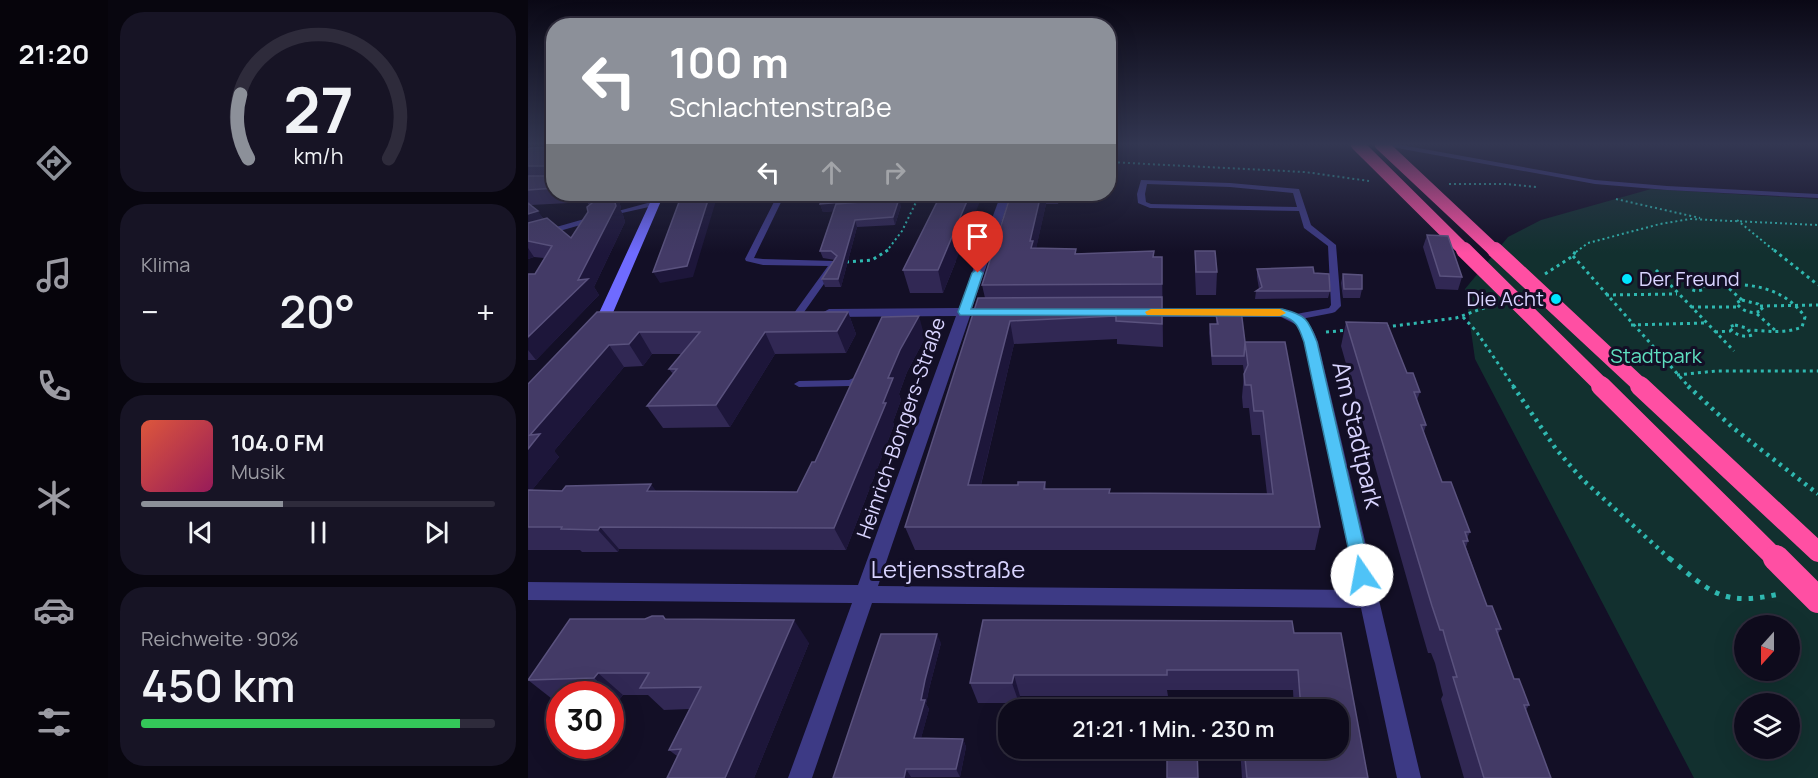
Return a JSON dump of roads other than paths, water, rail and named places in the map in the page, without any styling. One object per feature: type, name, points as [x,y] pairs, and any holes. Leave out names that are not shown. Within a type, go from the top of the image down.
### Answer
[{"type":"highway","points":[[1394,180],[1818,600]]},
{"type":"highway","points":[[1420,180],[1818,552]]},
{"type":"street","points":[[582,338],[610,315],[656,201]]},
{"type":"street","name":"Heinrich-Bongers-Straße","points":[[800,778],[1004,201]]},
{"type":"street","points":[[793,313],[888,318],[964,312],[1011,312]]},
{"type":"street","points":[[1129,312],[1282,313],[1296,316]]},
{"type":"street","name":"Am Stadtpark","points":[[1296,316],[1308,332],[1409,778]]},
{"type":"street","name":"Letjensstraße","points":[[528,591],[1368,599]]},
{"type":"lane","points":[[1586,180],[1667,188],[1818,196]]},
{"type":"lane","points":[[1296,316],[1332,310],[1336,306],[1336,300],[1332,245],[1307,226],[1302,209],[1296,191],[1230,185],[1144,182],[1141,194],[1142,203],[1166,207],[1302,209]]},
{"type":"lane","points":[[622,211],[649,201]]},
{"type":"lane","points":[[778,201],[749,259],[763,262],[834,264],[793,313]]},
{"type":"lane","points":[[528,238],[595,218]]},
{"type":"lane","points":[[799,384],[851,383],[863,379],[867,368]]},
{"type":"place","name":"Der Freund","points":[[1627,279]]},
{"type":"place","name":"Die Acht","points":[[1556,299]]},
{"type":"park label","name":"Stadtpark","points":[[1656,356]]}]
